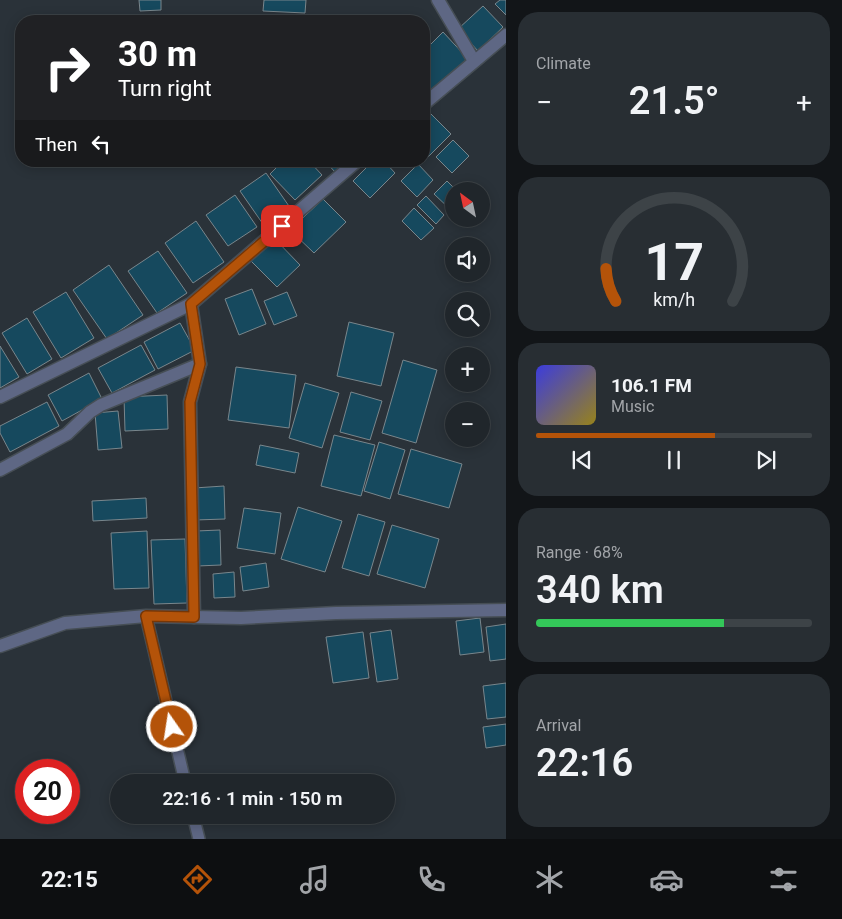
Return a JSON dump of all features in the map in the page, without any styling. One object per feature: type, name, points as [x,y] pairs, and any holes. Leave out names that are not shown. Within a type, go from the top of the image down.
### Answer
[{"type":"street","points":[[438,0],[474,61]]},
{"type":"street","points":[[430,99],[506,34]]},
{"type":"street","points":[[0,397],[191,304],[350,167]]},
{"type":"street","points":[[191,304],[200,364],[190,402],[194,617]]},
{"type":"street","points":[[0,470],[67,434],[90,412],[101,405],[200,364]]},
{"type":"street","points":[[0,646],[65,623],[146,616],[240,618],[336,613],[506,610]]},
{"type":"lane","points":[[146,616],[184,774]]},
{"type":"lane","points":[[195,824],[199,839]]},
{"type":"building","points":[[139,0],[161,0],[161,10],[140,11]]},
{"type":"building","points":[[264,0],[306,0],[305,13],[263,11]]},
{"type":"building","points":[[500,0],[506,0],[506,15],[495,4]]},
{"type":"building","points":[[483,6],[503,27],[478,51],[458,29]]},
{"type":"building","points":[[443,32],[468,59],[433,92],[430,89],[430,45]]},
{"type":"building","points":[[430,113],[451,134],[430,155]]},
{"type":"building","points":[[453,140],[469,156],[452,173],[436,157]]},
{"type":"building","points":[[277,167],[315,167],[322,175],[295,200],[270,174]]},
{"type":"building","points":[[330,167],[340,167],[335,172]]},
{"type":"building","points":[[367,167],[390,167],[395,173],[370,198],[353,181]]},
{"type":"building","points":[[415,167],[421,167],[433,180],[417,197],[401,181]]},
{"type":"building","points":[[266,173],[291,209],[265,227],[240,191]]},
{"type":"building","points":[[445,183],[445,204],[434,194]]},
{"type":"building","points":[[235,195],[257,227],[228,246],[206,215]]},
{"type":"building","points":[[426,196],[444,215],[436,224],[417,205]]},
{"type":"building","points":[[323,199],[346,222],[314,253],[290,230]]},
{"type":"building","points":[[414,208],[434,228],[421,240],[402,221]]},
{"type":"building","points":[[196,221],[224,262],[193,283],[165,243]]},
{"type":"building","points":[[274,238],[300,265],[277,287],[251,261]]},
{"type":"building","points":[[158,251],[187,293],[157,313],[128,271]]},
{"type":"building","points":[[109,265],[143,315],[107,339],[73,290]]},
{"type":"building","points":[[252,289],[266,324],[239,335],[225,299]]},
{"type":"building","points":[[66,292],[94,338],[61,358],[33,312]]},
{"type":"building","points":[[287,292],[297,316],[274,325],[264,301]]},
{"type":"building","points":[[27,318],[52,359],[27,374],[2,333]]},
{"type":"building","points":[[349,322],[394,333],[381,386],[337,376]]},
{"type":"building","points":[[180,323],[195,350],[158,369],[144,342]]},
{"type":"building","points":[[141,345],[155,370],[112,393],[98,368]]},
{"type":"building","points":[[0,346],[19,377],[0,388]]},
{"type":"building","points":[[403,360],[437,370],[416,443],[382,433]]},
{"type":"building","points":[[236,367],[296,375],[289,428],[228,420]]},
{"type":"building","points":[[89,373],[102,399],[62,421],[48,395]]},
{"type":"building","points":[[305,383],[339,393],[322,448],[289,438]]},
{"type":"building","points":[[351,392],[382,401],[370,440],[340,432]]},
{"type":"building","points":[[167,395],[168,429],[125,431],[124,397]]},
{"type":"building","points":[[47,402],[59,426],[10,452],[0,433],[0,426]]},
{"type":"building","points":[[118,411],[122,448],[98,450],[95,413]]},
{"type":"building","points":[[334,435],[375,445],[361,496],[321,486]]},
{"type":"building","points":[[379,442],[405,450],[390,499],[364,491]]},
{"type":"building","points":[[260,445],[299,453],[295,473],[256,465]]},
{"type":"building","points":[[411,449],[462,464],[449,508],[398,494]]},
{"type":"building","points":[[224,486],[225,519],[195,520],[194,488]]},
{"type":"building","points":[[146,498],[147,518],[93,521],[92,501]]},
{"type":"building","points":[[298,507],[342,521],[325,572],[281,559]]},
{"type":"building","points":[[244,508],[281,513],[275,554],[237,548]]},
{"type":"building","points":[[358,514],[385,522],[369,576],[342,568]]},
{"type":"building","points":[[392,525],[439,539],[425,588],[377,574]]},
{"type":"building","points":[[220,530],[221,565],[197,566],[196,531]]},
{"type":"building","points":[[147,531],[149,588],[114,589],[111,533]]},
{"type":"building","points":[[185,539],[187,603],[154,604],[151,540]]},
{"type":"building","points":[[266,563],[269,587],[243,591],[240,567]]},
{"type":"building","points":[[234,572],[235,597],[214,598],[213,574]]},
{"type":"building","points":[[480,618],[484,652],[460,655],[456,621]]},
{"type":"building","points":[[506,624],[506,659],[490,661],[486,627]]},
{"type":"building","points":[[391,630],[398,679],[377,682],[370,633]]},
{"type":"building","points":[[363,632],[369,678],[333,683],[326,637]]},
{"type":"building","points":[[506,683],[506,717],[487,719],[483,686]]},
{"type":"building","points":[[506,724],[506,745],[486,748],[483,727]]},
{"type":"route","points":[[172,727],[146,616],[194,617],[190,402],[200,364],[191,304],[282,226]]}]
